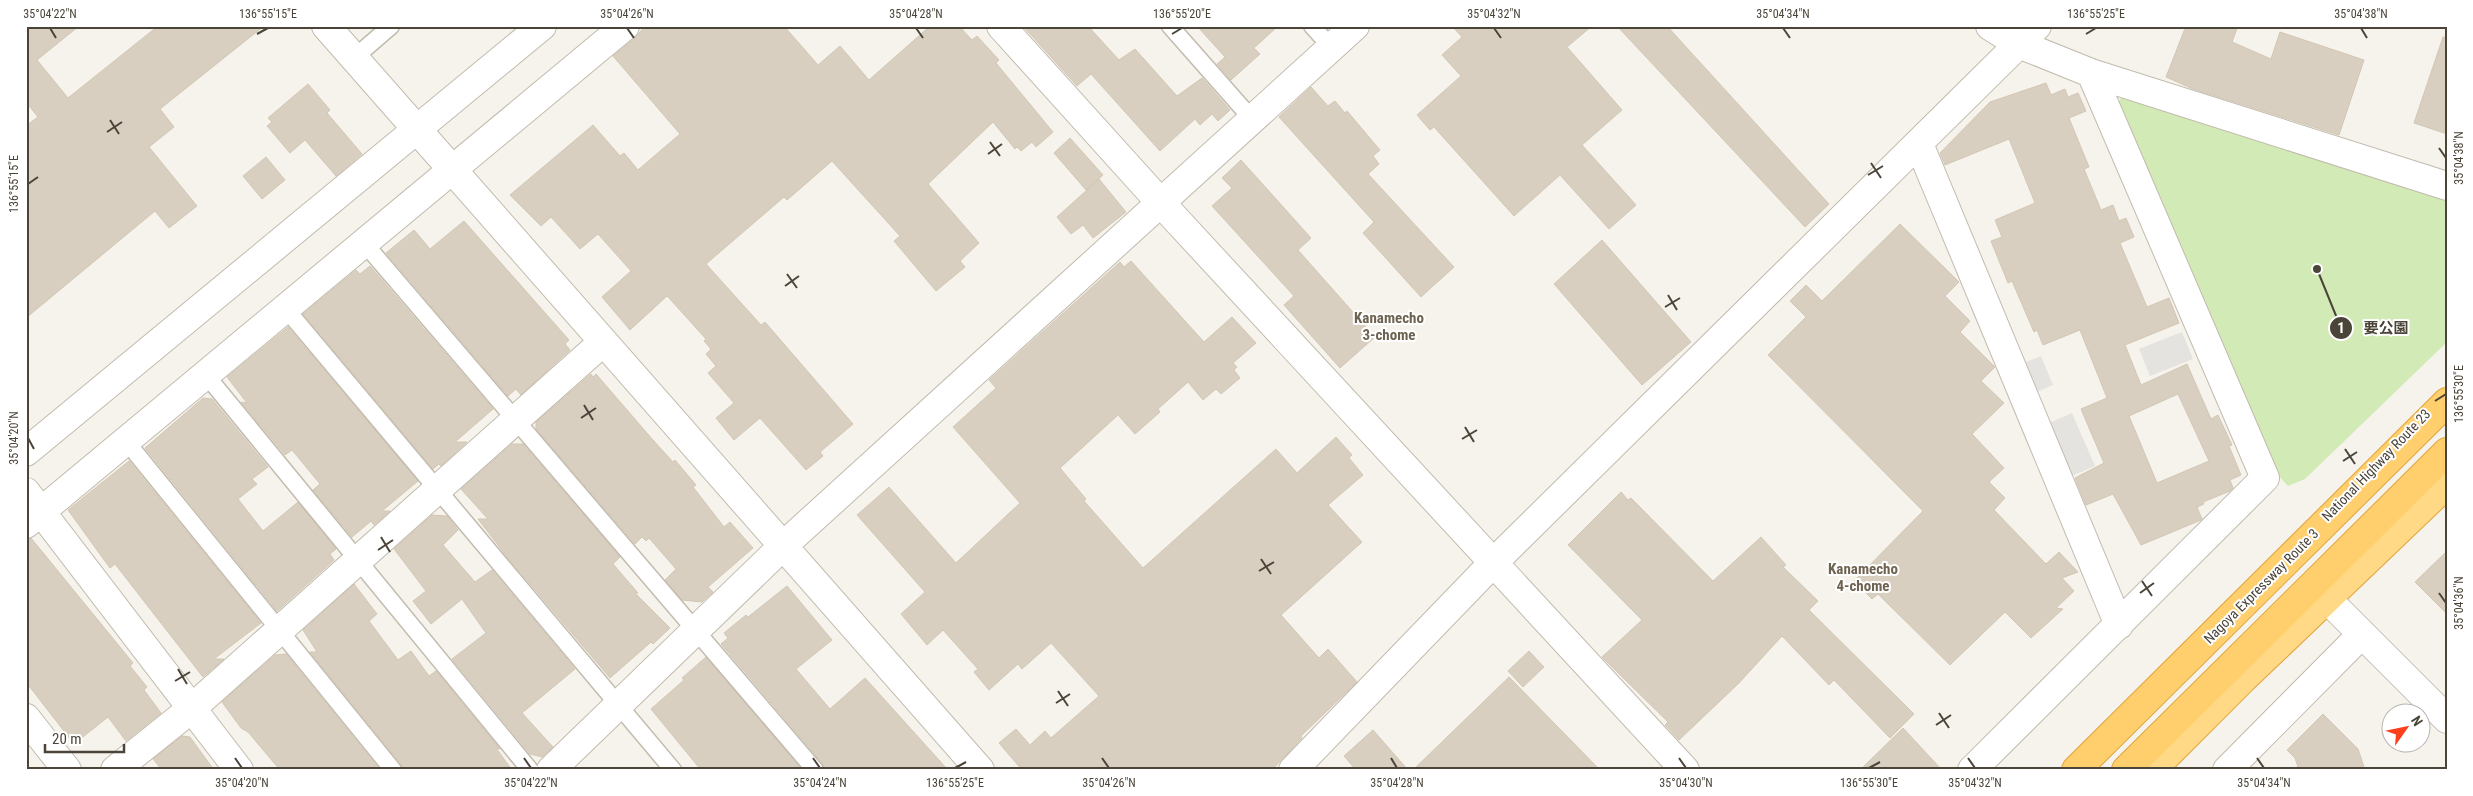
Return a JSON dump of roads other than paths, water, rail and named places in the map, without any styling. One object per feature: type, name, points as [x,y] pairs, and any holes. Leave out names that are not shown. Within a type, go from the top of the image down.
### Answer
[{"type":"highway","name":"National Highway Route 23","points":[[2074,770],[2447,394]]},
{"type":"highway","name":"Nagoya Expressway Route 3","points":[[2074,770],[2447,402]]},
{"type":"highway","points":[[2126,770],[2447,452]]},
{"type":"highway","points":[[2152,770],[2326,599],[2447,484]]},
{"type":"street","points":[[326,26],[980,770]]},
{"type":"street","points":[[26,452],[542,26]]},
{"type":"street","points":[[239,770],[31,509],[126,441],[625,26]]},
{"type":"street","points":[[1001,26],[1160,202],[1685,770]]},
{"type":"street","points":[[551,770],[784,545],[1355,26]]},
{"type":"street","points":[[1990,26],[2028,35],[2091,73],[2447,186]]},
{"type":"street","points":[[1293,770],[1493,563],[2028,35]]},
{"type":"street","points":[[1972,770],[2265,478],[2091,73]]},
{"type":"street","points":[[1919,144],[2119,625]]},
{"type":"street","points":[[115,770],[191,709],[603,342]]},
{"type":"street","points":[[2326,599],[2447,719]]},
{"type":"street","points":[[2227,770],[2362,634]]},
{"type":"street","points":[[26,718],[67,770]]},
{"type":"lane","points":[[354,58],[391,26]]},
{"type":"lane","points":[[1170,26],[1252,119]]},
{"type":"lane","points":[[1312,26],[1331,48]]},
{"type":"lane","points":[[365,244],[814,770]]},
{"type":"lane","points":[[286,308],[673,770]]},
{"type":"lane","points":[[206,374],[530,770]]},
{"type":"lane","points":[[126,441],[393,770]]},
{"type":"place","name":"要公園","points":[[2317,269]]},
{"type":"district","name":"Kanamecho 3-chome","points":[[1389,326]]},
{"type":"district","name":"Kanamecho 4-chome","points":[[1863,578]]}]
